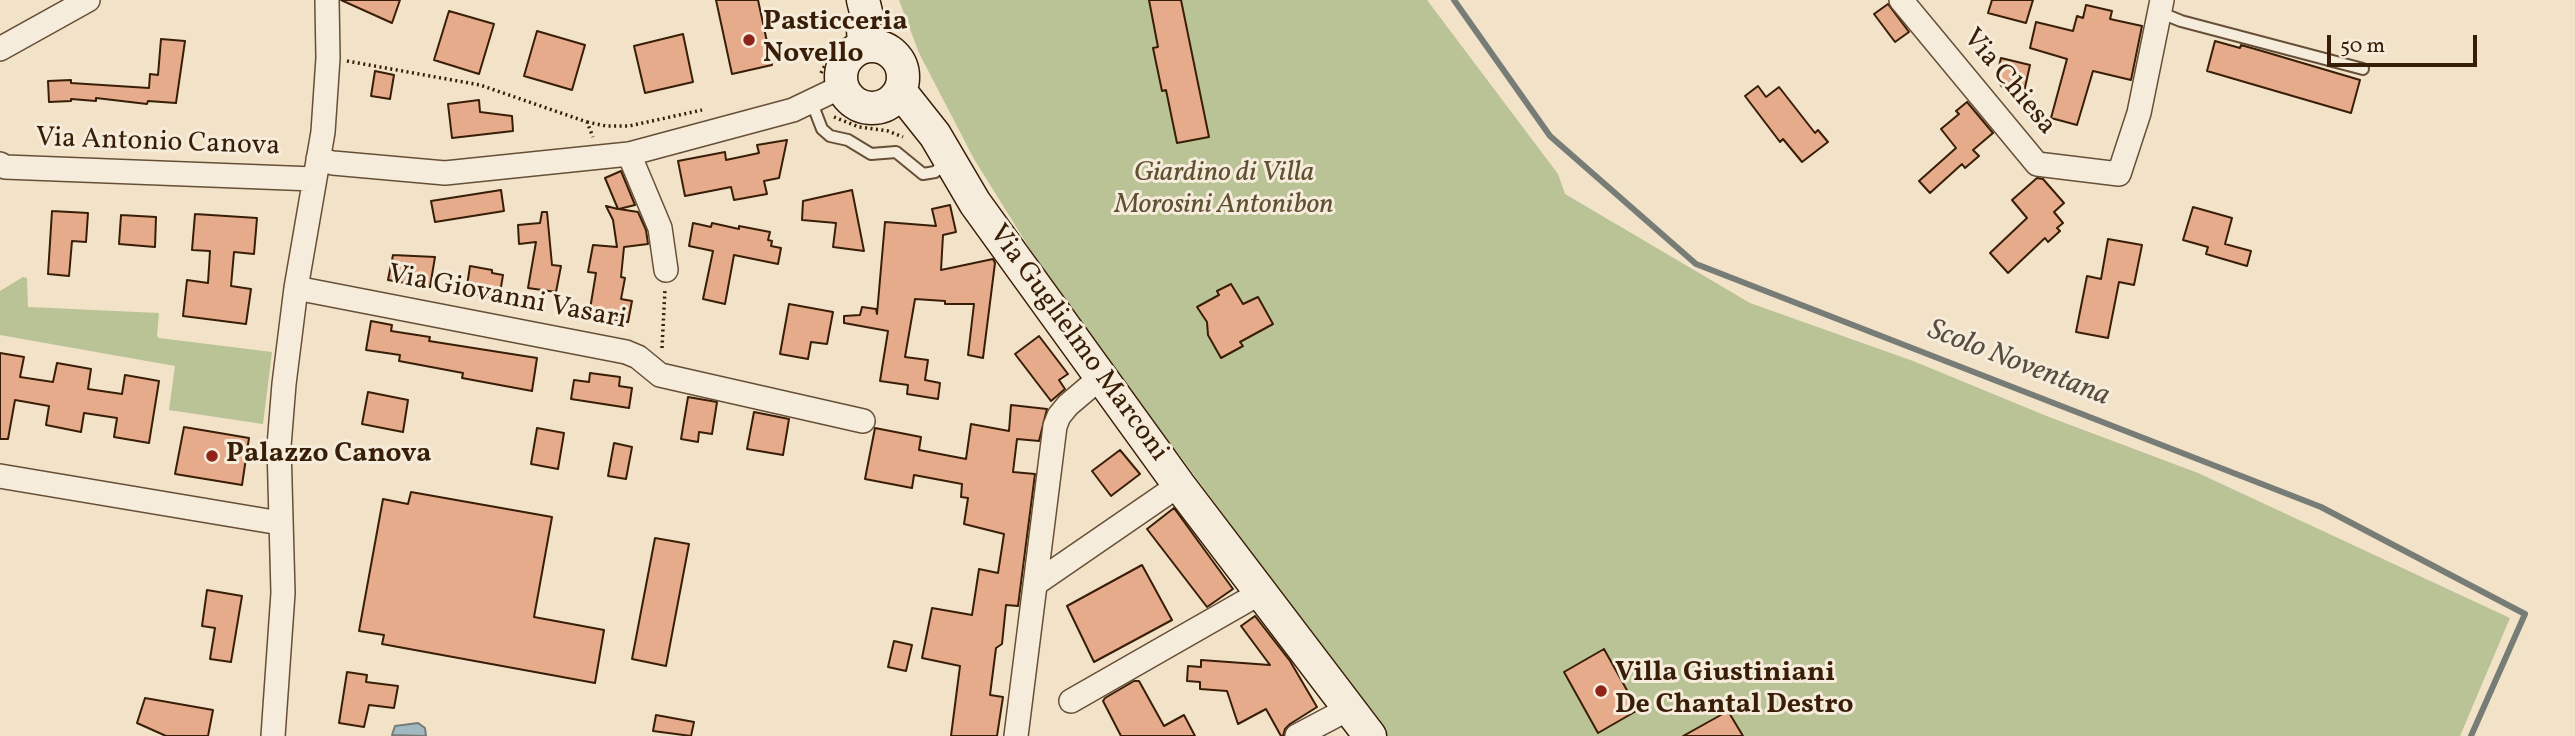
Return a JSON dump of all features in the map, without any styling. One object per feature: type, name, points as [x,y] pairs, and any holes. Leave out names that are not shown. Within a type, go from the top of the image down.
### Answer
[{"type":"street","points":[[0,49],[88,0]]},
{"type":"street","points":[[273,736],[283,593],[279,446],[296,288],[323,132],[328,58],[327,0]]},
{"type":"street","points":[[821,97],[854,50],[853,40],[863,29],[866,12],[863,0]]},
{"type":"street","name":"Via Chiesa","points":[[1901,0],[2037,164],[2119,174],[2139,113],[2160,6]]},
{"type":"street","points":[[821,97],[846,96],[864,108],[885,106],[900,91],[903,71],[893,53],[853,40]]},
{"type":"street","name":"Via Guglielmo Marconi","points":[[900,91],[935,135],[975,203],[1179,485],[1370,736]]},
{"type":"street","name":"Via Antonio Canova","points":[[0,164],[5,167],[316,169],[333,163],[446,173],[629,153],[757,121],[821,97]]},
{"type":"street","points":[[629,153],[660,228],[666,270]]},
{"type":"street","name":"Via Giovanni Vasari","points":[[296,288],[626,352],[638,357],[654,371],[675,379],[863,421]]},
{"type":"street","points":[[1016,736],[1055,426],[1068,405],[1101,377]]},
{"type":"street","points":[[0,477],[280,523]]},
{"type":"street","points":[[1035,584],[1179,485]]},
{"type":"street","points":[[1071,701],[1260,593]]},
{"type":"street","points":[[1297,736],[1348,709]]},
{"type":"lane","points":[[2160,6],[2181,21],[2363,69]]},
{"type":"lane","points":[[821,97],[822,129],[831,136],[848,140],[871,154],[896,152],[923,174],[935,172],[949,159]]},
{"type":"path","points":[[853,40],[822,71],[821,97],[829,116],[838,117],[859,127],[888,131],[910,141]]},
{"type":"path","points":[[328,58],[480,85],[607,126],[629,126],[710,109]]},
{"type":"path","points":[[587,121],[596,145]]},
{"type":"path","points":[[654,371],[662,356],[666,270]]},
{"type":"green space","name":"Giardino di Villa Morosini Antonibon","points":[[899,0],[1427,0],[1558,174],[1565,194],[1750,303],[1913,361],[2049,417],[2198,473],[2510,618],[2460,736],[1387,736],[1183,460],[1111,368],[1030,249],[974,159],[919,53]]},
{"type":"green space","points":[[23,277],[27,278],[28,307],[159,313],[159,338],[272,352],[263,424],[169,410],[175,366],[0,335],[0,291]]},
{"type":"water","points":[[418,723],[425,728],[426,736],[392,735],[395,726]]},
{"type":"building","points":[[341,0],[400,0],[392,23]]},
{"type":"building","points":[[716,0],[758,0],[772,65],[732,74]]},
{"type":"building","points":[[1149,0],[1181,0],[1209,137],[1177,143],[1166,90],[1162,91],[1153,48],[1158,47]]},
{"type":"building","points":[[1992,0],[2033,0],[2026,23],[1988,13]]},
{"type":"building","points":[[1888,4],[1909,32],[1895,42],[1874,14]]},
{"type":"building","points":[[2086,5],[2112,11],[2110,19],[2142,26],[2131,80],[2093,71],[2077,125],[2051,118],[2067,59],[2030,48],[2036,22],[2073,31],[2077,16],[2083,18]]},
{"type":"building","points":[[449,11],[494,24],[479,74],[434,60]]},
{"type":"building","points":[[537,31],[585,45],[572,90],[524,76]]},
{"type":"building","points":[[683,34],[693,82],[645,93],[634,46]]},
{"type":"building","points":[[161,39],[185,41],[176,103],[148,101],[147,104],[96,98],[96,101],[71,99],[49,102],[48,81],[71,80],[71,83],[149,88],[150,74],[158,75]]},
{"type":"building","points":[[2215,41],[2240,48],[2241,45],[2360,80],[2351,113],[2207,71]]},
{"type":"building","points":[[2001,58],[2030,65],[2024,92],[2002,87],[1996,78]]},
{"type":"building","points":[[375,71],[394,75],[390,99],[371,96]]},
{"type":"building","points":[[1758,86],[1766,97],[1779,87],[1815,133],[1818,130],[1828,142],[1802,162],[1783,139],[1780,142],[1745,96]]},
{"type":"building","points":[[479,100],[480,112],[512,116],[513,131],[452,138],[448,104]]},
{"type":"building","points":[[1967,102],[1993,133],[1973,150],[1979,156],[1965,168],[1962,164],[1930,193],[1919,181],[1956,148],[1941,129],[1959,114],[1956,111]]},
{"type":"building","points":[[787,140],[779,178],[764,181],[767,194],[734,200],[731,187],[685,196],[678,161],[725,152],[726,160],[759,153],[757,145]]},
{"type":"building","points":[[621,171],[635,205],[619,209],[638,212],[646,230],[648,244],[624,247],[621,277],[625,278],[621,299],[632,301],[628,322],[589,315],[596,273],[588,272],[593,245],[617,247],[613,220],[606,206],[618,209],[605,178]]},
{"type":"building","points":[[2037,178],[2043,179],[2064,203],[2054,212],[2063,223],[2057,228],[2060,231],[2048,242],[2045,238],[2008,273],[1990,253],[2027,218],[2012,200]]},
{"type":"building","points":[[501,190],[504,211],[435,222],[431,201]]},
{"type":"building","points":[[852,190],[864,251],[833,247],[836,223],[802,220],[803,201]]},
{"type":"building","points":[[950,205],[956,232],[943,235],[941,270],[993,259],[995,263],[983,358],[968,355],[974,304],[945,304],[945,301],[915,299],[905,357],[928,360],[925,380],[940,383],[938,399],[907,394],[908,385],[880,381],[888,331],[844,323],[844,316],[860,315],[862,307],[876,309],[877,314],[885,222],[936,226],[932,209]]},
{"type":"building","points":[[2193,207],[2232,218],[2225,244],[2251,251],[2247,266],[2206,254],[2208,247],[2183,240]]},
{"type":"building","points":[[52,211],[88,213],[86,242],[72,241],[69,276],[48,274]]},
{"type":"building","points":[[542,212],[547,212],[552,265],[561,266],[556,292],[528,288],[536,242],[519,244],[518,225],[540,223]]},
{"type":"building","points":[[195,214],[257,218],[254,254],[234,252],[231,286],[251,289],[246,324],[183,316],[187,280],[208,283],[210,251],[192,250]]},
{"type":"building","points":[[121,215],[156,217],[155,247],[119,244]]},
{"type":"building","points":[[693,223],[711,227],[712,223],[739,229],[739,226],[770,232],[768,240],[772,241],[771,246],[781,248],[778,264],[734,255],[725,304],[703,299],[713,251],[689,246]]},
{"type":"building","points":[[2108,239],[2142,245],[2134,285],[2119,282],[2108,338],[2076,332],[2087,276],[2101,279]]},
{"type":"building","points":[[393,255],[435,257],[430,287],[388,280]]},
{"type":"building","points":[[470,266],[503,275],[500,293],[495,292],[494,298],[466,293]]},
{"type":"building","points":[[1231,284],[1243,304],[1258,297],[1273,324],[1240,342],[1243,346],[1221,358],[1208,335],[1207,322],[1197,307],[1219,295],[1217,291]]},
{"type":"building","points":[[789,304],[833,312],[827,344],[811,342],[808,359],[780,354]]},
{"type":"building","points":[[371,321],[392,325],[391,331],[430,337],[429,341],[537,358],[532,391],[462,378],[463,373],[399,361],[400,355],[366,350]]},
{"type":"building","points":[[1039,336],[1068,374],[1059,380],[1065,389],[1051,401],[1015,354]]},
{"type":"building","points":[[0,353],[24,357],[20,377],[53,382],[57,363],[91,369],[88,389],[122,394],[125,375],[159,381],[149,443],[114,437],[117,418],[84,413],[81,432],[46,425],[49,406],[15,400],[8,439],[0,439]]},
{"type":"building","points":[[590,373],[620,377],[619,386],[632,388],[629,408],[571,399],[574,380],[589,382]]},
{"type":"building","points":[[368,392],[408,400],[403,432],[362,424]]},
{"type":"building","points":[[688,397],[717,402],[712,434],[699,432],[698,442],[681,439]]},
{"type":"building","points":[[1011,405],[1047,409],[1039,441],[1017,439],[1013,472],[1035,474],[1018,606],[1006,605],[1002,644],[996,648],[990,695],[1003,697],[997,736],[951,736],[960,666],[922,658],[932,608],[972,615],[979,569],[998,573],[1004,534],[964,524],[968,498],[961,497],[962,484],[914,475],[912,488],[865,479],[875,428],[921,437],[919,450],[966,459],[971,424],[1009,431]]},
{"type":"building","points":[[754,412],[789,419],[783,455],[747,449]]},
{"type":"building","name":"Palazzo Canova","points":[[184,427],[249,438],[242,485],[175,474]]},
{"type":"building","points":[[537,428],[564,433],[558,469],[531,464]]},
{"type":"building","points":[[614,443],[632,447],[626,479],[608,476]]},
{"type":"building","points":[[1120,450],[1140,474],[1111,496],[1092,471]]},
{"type":"building","points":[[411,492],[552,517],[534,617],[604,630],[595,683],[382,644],[384,635],[359,631],[383,499],[408,504]]},
{"type":"building","points":[[1174,508],[1233,589],[1207,607],[1147,529]]},
{"type":"building","points":[[655,538],[689,544],[666,666],[632,659]]},
{"type":"building","points":[[1142,565],[1172,620],[1094,662],[1067,606]]},
{"type":"building","points":[[207,590],[242,596],[231,662],[210,659],[215,628],[202,626]]},
{"type":"building","points":[[1255,616],[1290,661],[1317,707],[1290,724],[1283,736],[1266,709],[1238,724],[1227,691],[1200,689],[1200,682],[1187,681],[1188,666],[1201,667],[1201,660],[1270,665],[1241,626]]},
{"type":"building","points":[[894,641],[912,645],[906,671],[888,667]]},
{"type":"building","name":"Villa Giustiniani De Chantal Destro","points":[[1604,649],[1638,710],[1598,733],[1564,672]]},
{"type":"building","points":[[347,672],[367,675],[366,682],[398,686],[394,708],[369,705],[364,727],[339,723]]},
{"type":"building","points":[[1134,681],[1139,681],[1164,726],[1184,715],[1195,736],[1121,736],[1103,701]]},
{"type":"building","points":[[145,698],[213,710],[208,736],[166,736],[137,723]]},
{"type":"building","points":[[1728,711],[1743,736],[1683,736]]},
{"type":"building","points":[[656,715],[694,722],[691,736],[653,731]]},
{"type":"waterway","name":"Scolo Noventana","points":[[1454,0],[1550,136],[1696,264],[2321,507],[2525,614],[2471,736]]},
{"type":"place","name":"Pasticceria Novello","points":[[749,40]]},
{"type":"place","name":"Palazzo Canova","points":[[212,456]]},
{"type":"place","name":"Villa Giustiniani De Chantal Destro","points":[[1601,691]]}]
